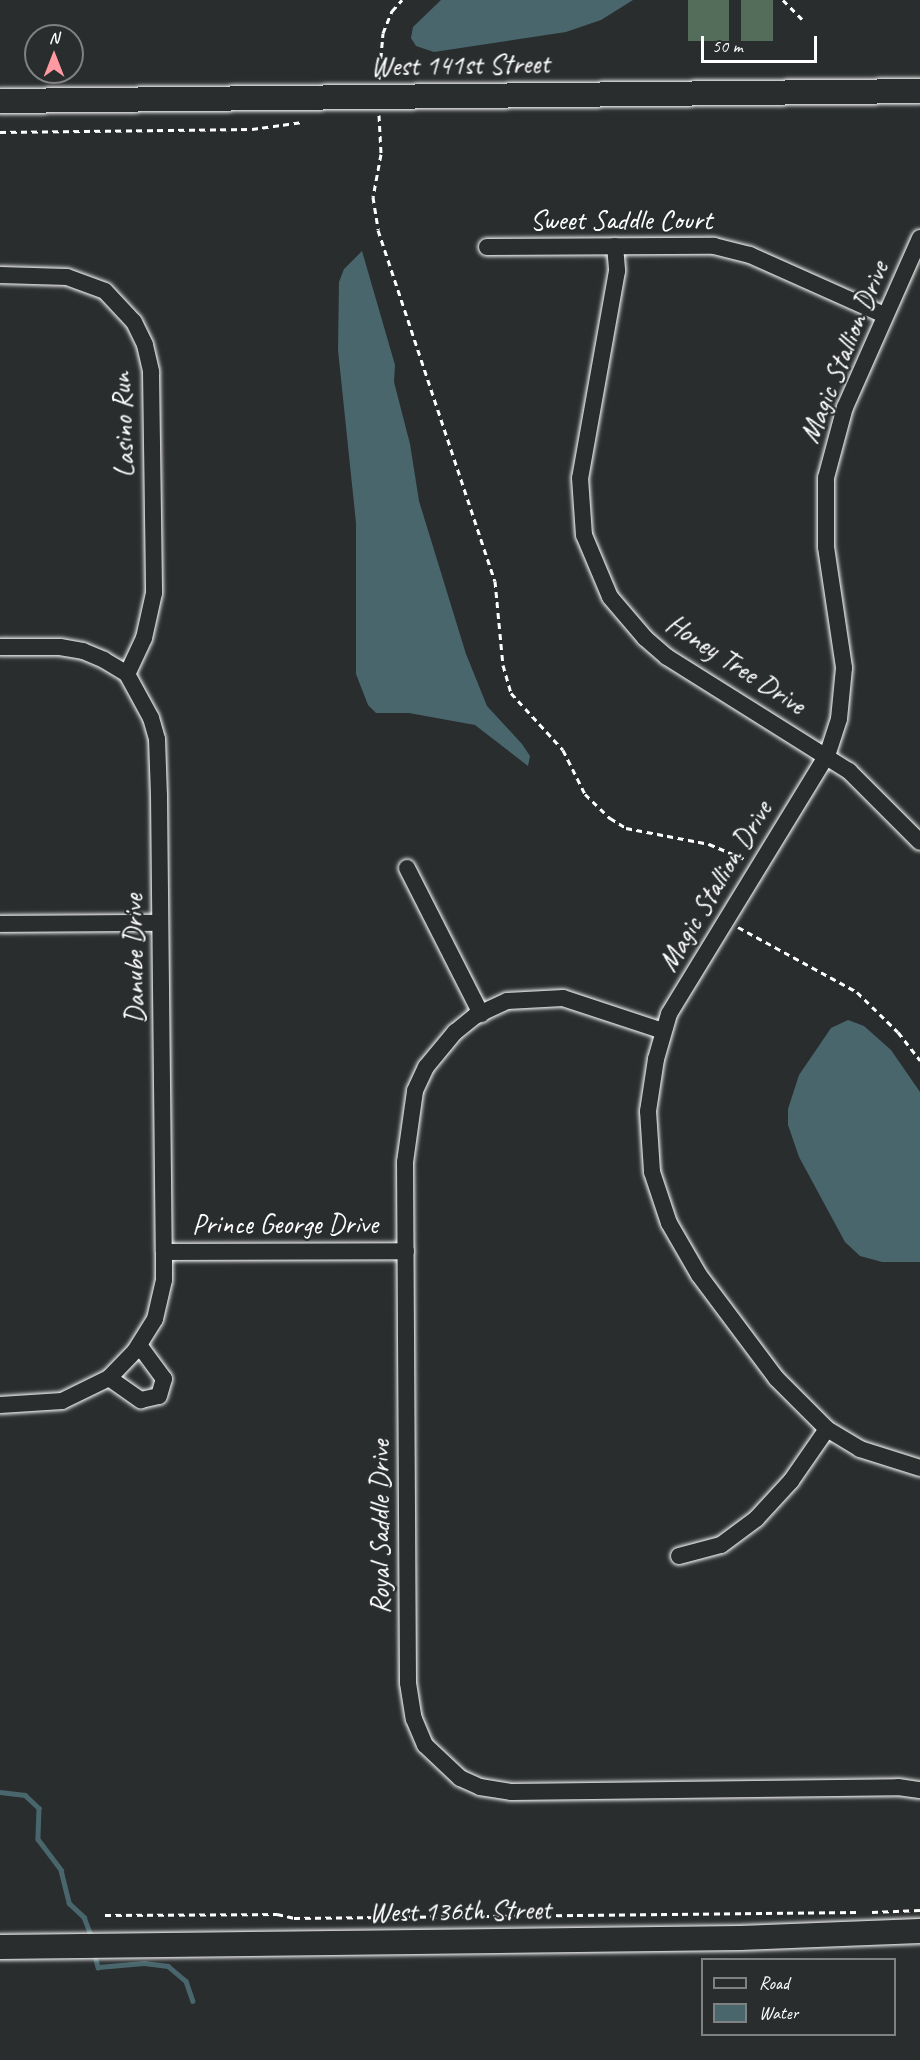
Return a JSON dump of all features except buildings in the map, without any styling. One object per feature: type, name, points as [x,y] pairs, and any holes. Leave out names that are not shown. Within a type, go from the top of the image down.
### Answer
[{"type":"street","name":"West 141st Street","points":[[0,101],[920,91]]},
{"type":"street","name":"Magic Stallion Drive","points":[[920,238],[884,315],[833,439],[826,478],[826,547],[844,668],[844,698],[827,755],[669,1014],[651,1083],[648,1138],[652,1172],[669,1223],[699,1275],[776,1378],[827,1429],[861,1449],[920,1468]]},
{"type":"street","name":"Sweet Saddle Court","points":[[487,247],[698,244],[728,249],[884,315]]},
{"type":"street","name":"Honey Tree Drive","points":[[615,246],[617,271],[579,478],[584,535],[595,565],[615,604],[667,657],[827,755],[849,771],[920,842]]},
{"type":"street","name":"Lasino Run","points":[[0,275],[67,277],[105,291],[122,306],[145,345],[151,372],[154,593],[144,638],[127,674]]},
{"type":"street","points":[[0,647],[83,651],[127,674]]},
{"type":"street","name":"Danube Drive","points":[[109,1378],[140,1345],[155,1319],[164,1280],[157,739],[151,718],[127,674]]},
{"type":"street","points":[[407,868],[481,1014]]},
{"type":"street","points":[[0,924],[160,923]]},
{"type":"street","name":"Royal Saddle Drive","points":[[663,1031],[563,998],[507,1001],[481,1014],[438,1049],[415,1091],[406,1139],[408,1683],[414,1719],[425,1745],[438,1762],[480,1787],[511,1792],[898,1787],[920,1790]]},
{"type":"street","name":"Prince George Drive","points":[[164,1252],[406,1251]]},
{"type":"street","points":[[0,1406],[62,1401],[109,1378],[141,1400],[159,1396],[164,1379],[140,1345]]},
{"type":"street","points":[[679,1556],[721,1545],[756,1519],[791,1481],[827,1429]]},
{"type":"street","name":"West 136th Street","points":[[0,1947],[740,1938],[920,1931]]},
{"type":"path","points":[[402,0],[383,33],[378,96],[381,154],[374,197],[378,230],[495,581],[503,665],[511,693],[563,750],[585,794],[610,818],[626,828],[709,844],[759,866]]},
{"type":"path","points":[[786,1],[802,19]]},
{"type":"path","points":[[0,132],[252,129],[303,122]]},
{"type":"path","points":[[726,920],[857,992],[898,1032],[920,1060]]},
{"type":"path","points":[[105,1915],[278,1914],[294,1918],[920,1910]]},
{"type":"green space","points":[[688,0],[729,0],[729,41],[688,41]]},
{"type":"green space","points":[[741,0],[773,0],[773,41],[741,41]]},
{"type":"water","points":[[441,0],[633,0],[601,20],[566,32],[434,52],[416,46],[411,38],[413,27]]},
{"type":"water","points":[[362,251],[395,365],[394,382],[410,444],[419,501],[466,654],[487,706],[522,744],[530,756],[528,766],[475,725],[409,713],[376,713],[368,705],[356,674],[356,523],[338,350],[339,282],[344,269]]},
{"type":"water","points":[[848,1020],[864,1026],[891,1050],[920,1092],[920,1262],[882,1262],[860,1256],[845,1242],[799,1157],[788,1125],[788,1109],[799,1075],[831,1028]]},
{"type":"waterway","points":[[0,1792],[25,1795],[39,1808],[38,1839],[61,1870],[69,1903],[84,1917],[92,1938]]},
{"type":"waterway","points":[[94,1952],[98,1967],[144,1963],[168,1966],[186,1981],[193,2001]]}]
